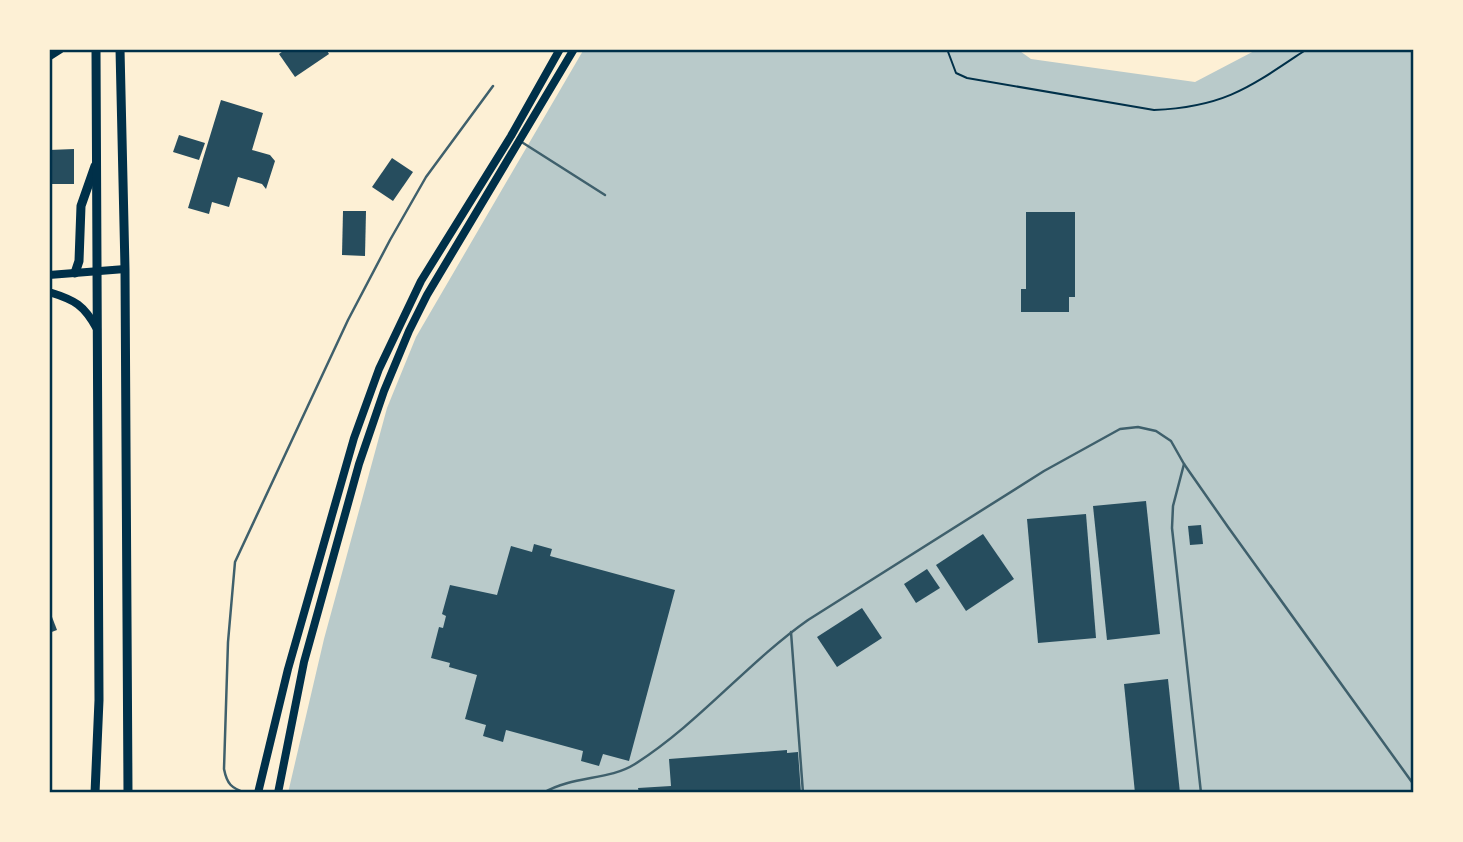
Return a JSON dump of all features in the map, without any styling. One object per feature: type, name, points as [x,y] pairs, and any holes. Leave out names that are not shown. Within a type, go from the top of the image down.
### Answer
[{"type":"highway","points":[[49,56],[60,49]]},
{"type":"highway","points":[[95,793],[99,700],[96,49]]},
{"type":"highway","points":[[120,49],[125,269],[128,793]]},
{"type":"highway","points":[[75,273],[79,261],[81,206],[96,161]]},
{"type":"main road","points":[[258,793],[288,669],[365,403],[394,334],[422,281],[511,136],[560,49]]},
{"type":"main road","points":[[278,793],[304,662],[370,426],[397,358],[427,295],[574,49]]},
{"type":"main road","points":[[49,275],[125,269]]},
{"type":"main road","points":[[49,292],[80,304],[98,331]]},
{"type":"lane","points":[[246,793],[233,789],[227,782],[225,769],[228,642],[235,562],[348,320],[390,240],[426,177],[493,86]]},
{"type":"lane","points":[[511,136],[605,195]]},
{"type":"lane","points":[[543,793],[572,780],[614,773],[632,766],[660,747],[791,632],[1044,471],[1120,429],[1138,427],[1156,431],[1171,441],[1184,464],[1414,785]]},
{"type":"lane","points":[[1184,464],[1173,506],[1172,528],[1201,793]]},
{"type":"lane","points":[[791,632],[803,793]]},
{"type":"path","points":[[947,49],[956,73],[967,78],[1154,110],[1181,109],[1227,98],[1251,86],[1307,49]]},
{"type":"shaded area","points":[[584,49],[1017,49],[1031,59],[1195,82],[1258,49],[1414,49],[1414,793],[288,793],[324,639],[387,408],[416,337]]},
{"type":"building","points":[[286,49],[326,49],[329,54],[295,77],[279,54]]},
{"type":"building","points":[[221,100],[263,113],[252,150],[270,155],[275,161],[266,189],[262,184],[238,177],[229,207],[212,202],[209,214],[188,208]]},
{"type":"building","points":[[179,135],[205,143],[199,160],[173,152]]},
{"type":"building","points":[[74,149],[74,184],[49,184],[49,150]]},
{"type":"building","points":[[392,158],[413,172],[393,201],[372,187]]},
{"type":"building","points":[[343,211],[366,211],[365,256],[342,255]]},
{"type":"building","points":[[1026,212],[1075,212],[1075,297],[1069,297],[1069,312],[1021,312],[1021,289],[1026,289]]},
{"type":"building","points":[[1146,501],[1160,634],[1107,640],[1093,506]]},
{"type":"building","points":[[1086,514],[1096,638],[1038,643],[1027,519]]},
{"type":"building","points":[[1201,525],[1203,544],[1190,545],[1188,526]]},
{"type":"building","points":[[983,534],[1014,579],[966,611],[936,565]]},
{"type":"building","points":[[534,544],[552,549],[550,556],[675,590],[629,761],[603,754],[599,766],[581,761],[583,751],[506,730],[503,742],[483,736],[486,725],[465,719],[477,675],[449,667],[450,663],[431,658],[439,627],[443,628],[446,616],[442,614],[450,585],[497,595],[511,546],[532,552]]},
{"type":"building","points":[[927,569],[940,588],[916,603],[904,584]]},
{"type":"building","points":[[862,608],[882,638],[837,667],[817,637]]},
{"type":"building","points":[[49,609],[57,630],[49,633]]},
{"type":"building","points":[[1168,679],[1180,793],[1135,793],[1124,684]]},
{"type":"building","points":[[787,750],[787,753],[798,752],[801,793],[639,793],[638,788],[671,786],[669,759]]}]
